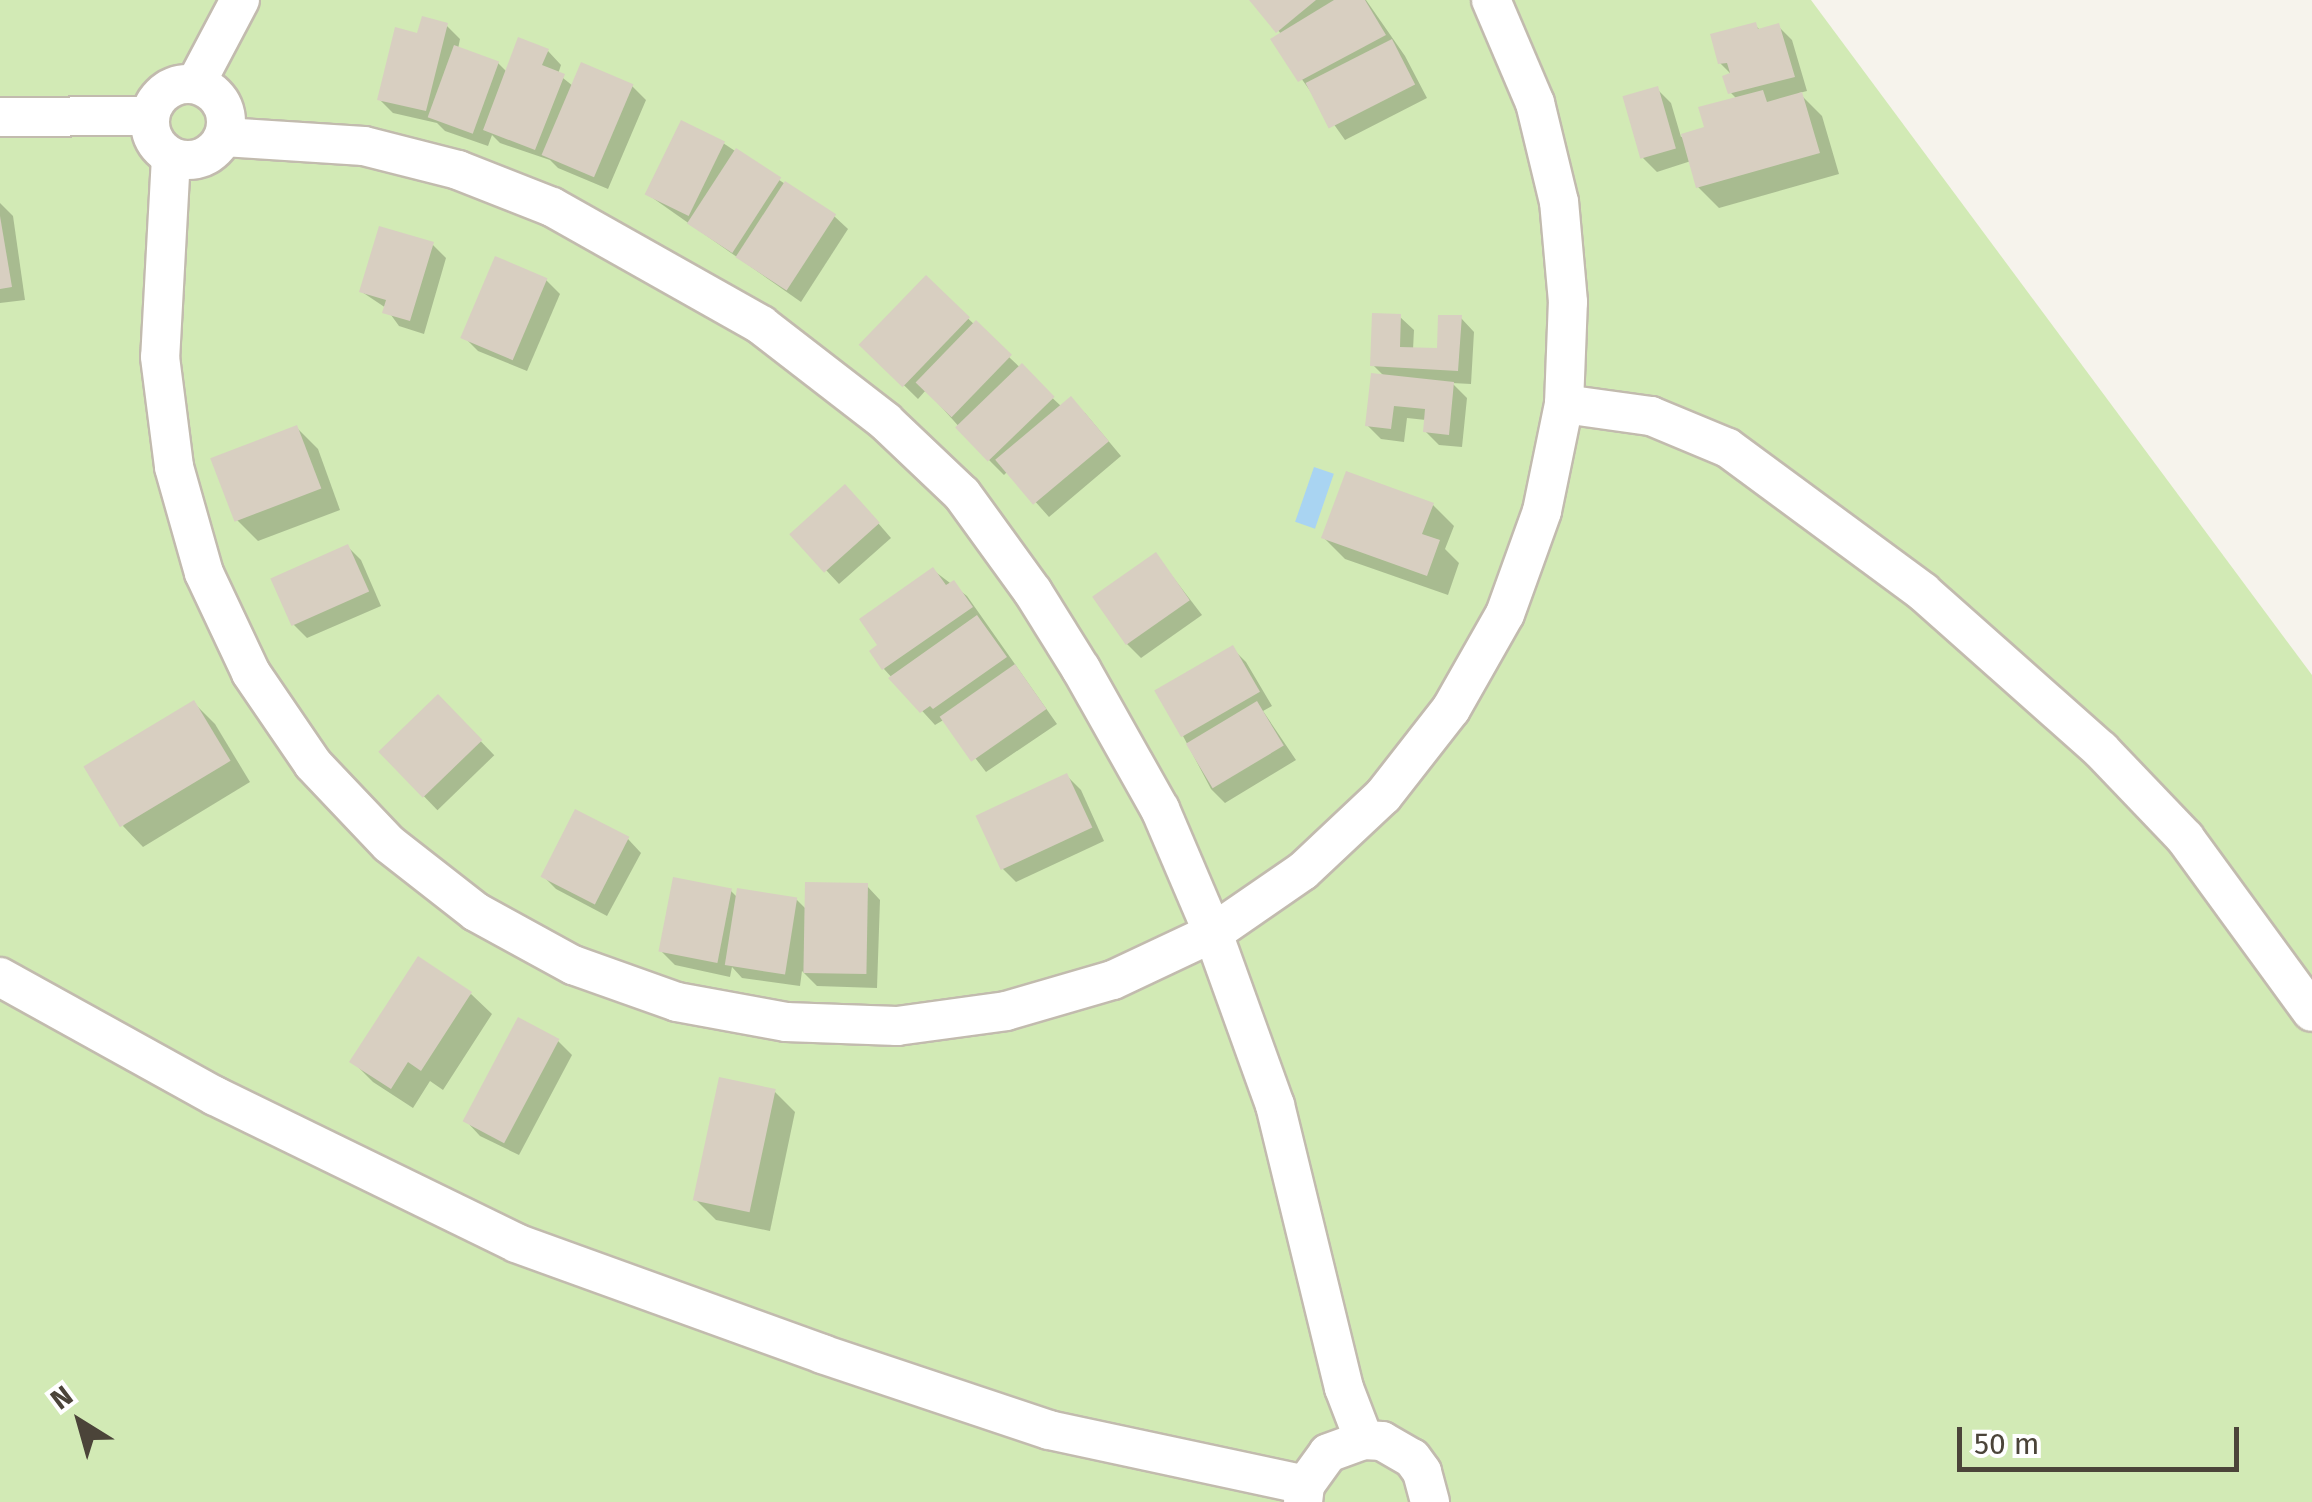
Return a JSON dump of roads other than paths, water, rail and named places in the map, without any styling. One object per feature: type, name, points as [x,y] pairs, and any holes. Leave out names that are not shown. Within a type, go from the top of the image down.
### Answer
[{"type":"street","points":[[196,84],[240,0]]},
{"type":"street","points":[[172,156],[160,357],[174,466],[204,572],[251,673],[313,764],[389,844],[476,912],[573,965],[677,1002],[786,1022],[896,1026],[1006,1011],[1113,980],[1213,932],[1304,870],[1384,796],[1451,710],[1504,614],[1530,545],[1542,511],[1564,404],[1568,302],[1559,202],[1535,104],[1491,0]]},
{"type":"street","points":[[196,84],[222,104],[226,114],[224,136],[217,147],[196,160],[172,156],[154,140],[150,116],[161,94],[172,87],[196,84]]},
{"type":"street","points":[[0,117],[150,116]]},
{"type":"street","points":[[224,136],[364,146],[458,170],[552,207],[761,325],[885,420],[962,494],[1034,592],[1160,808],[1213,932],[1275,1105],[1344,1388],[1364,1440]]},
{"type":"street","points":[[1564,404],[1650,416],[1728,448],[1922,592],[2102,750],[2185,838],[2312,1012]]},
{"type":"street","points":[[0,977],[215,1096],[516,1242],[822,1354],[1049,1430],[1304,1493],[1328,1453],[1364,1440],[1382,1441],[1412,1458],[1422,1472],[1430,1502]]},
{"type":"water","points":[[1314,467],[1334,474],[1315,529],[1295,522]]}]
